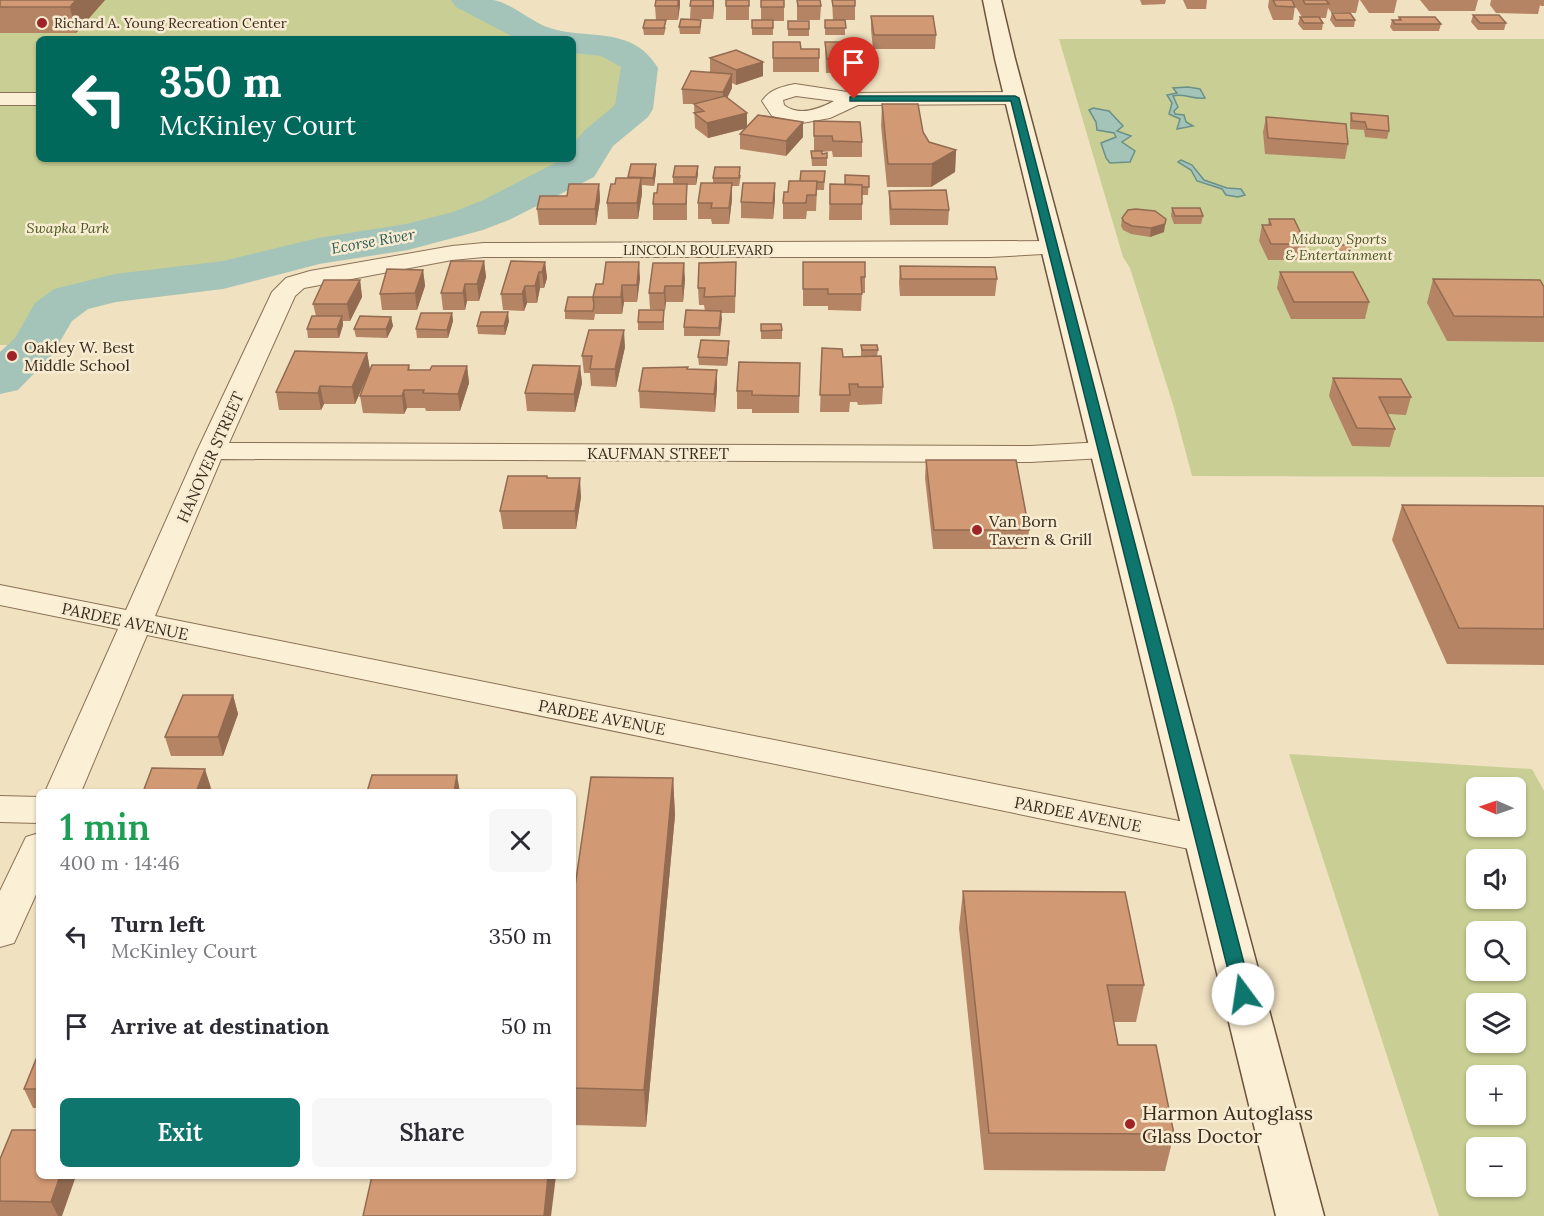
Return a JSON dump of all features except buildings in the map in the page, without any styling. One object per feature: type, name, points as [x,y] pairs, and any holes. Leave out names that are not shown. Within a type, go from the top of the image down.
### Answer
[{"type":"main road","points":[[992,0],[1104,450],[1300,1216]]},
{"type":"street","points":[[854,99],[1015,98]]},
{"type":"street","points":[[0,99],[36,99]]},
{"type":"street","name":"LINCOLN BOULEVARD","points":[[284,292],[295,283],[310,278],[483,250],[1053,248]]},
{"type":"street","name":"HANOVER STREET","points":[[64,789],[211,451],[284,292]]},
{"type":"street","name":"KAUFMAN STREET","points":[[211,451],[1030,454],[1104,450]]},
{"type":"street","name":"PARDEE AVENUE","points":[[0,594],[1204,839]]},
{"type":"street","points":[[0,809],[36,810]]},
{"type":"street","points":[[0,932],[36,854]]},
{"type":"green space","name":"Swapka Park","points":[[0,0],[468,0],[541,36],[36,36],[36,162],[576,162],[576,42],[611,48],[629,56],[640,68],[634,109],[599,138],[579,168],[496,210],[434,231],[318,251],[223,275],[88,294],[58,308],[35,345],[0,345]]},
{"type":"green space","name":"Midway Sports & Entertainment","points":[[1059,39],[1544,39],[1544,477],[1192,476],[1174,408],[1130,268],[1123,257]]},
{"type":"green space","points":[[1289,754],[1532,769],[1544,791],[1544,1216],[1439,1216]]},
{"type":"water","points":[[1173,88],[1200,89],[1205,98],[1173,96],[1178,107],[1174,111],[1175,114],[1184,115],[1186,122],[1193,126],[1177,129],[1180,119],[1169,114],[1172,103],[1167,95],[1177,93]]},
{"type":"water","points":[[1093,108],[1109,111],[1123,126],[1117,131],[1131,136],[1122,142],[1135,151],[1130,162],[1110,163],[1106,158],[1101,143],[1116,137],[1114,133],[1097,130],[1096,122],[1089,110]]},
{"type":"water","points":[[1181,160],[1192,165],[1204,180],[1227,188],[1241,189],[1245,195],[1238,197],[1226,195],[1222,189],[1197,181],[1191,170],[1178,162]]},
{"type":"waterway","name":"Ecorse River","points":[[468,0],[541,36]]},
{"type":"waterway","name":"Ecorse River","points":[[0,379],[35,345],[52,313],[71,299],[115,288],[223,275],[318,251],[408,237],[468,221],[496,210],[579,168],[599,138],[634,109],[640,68],[636,61],[621,51],[576,42]]},
{"type":"place","name":"Richard A. Young Recreation Center","points":[[42,23]]},
{"type":"place","name":"Oakley W. Best Middle School","points":[[12,356]]},
{"type":"place","name":"Van Born Tavern & Grill","points":[[977,530]]},
{"type":"place","name":"Harmon Autoglass Glass Doctor","points":[[1130,1124]]},
{"type":"route","points":[[854,99],[1015,98],[1243,994]]}]
